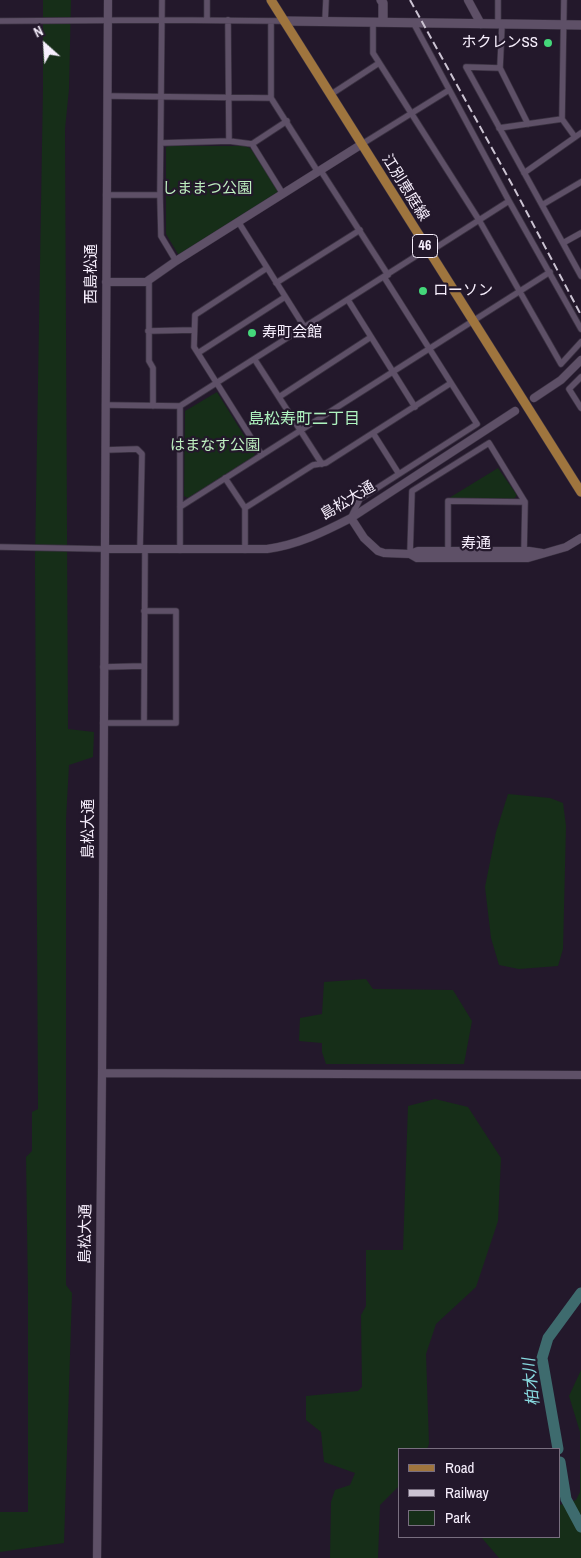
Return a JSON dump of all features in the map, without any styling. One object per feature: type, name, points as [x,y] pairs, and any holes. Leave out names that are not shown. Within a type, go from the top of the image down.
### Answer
[{"type":"main road","name":"江別恵庭線","points":[[271,0],[581,492]]},
{"type":"main road","points":[[381,0],[383,3],[383,22]]},
{"type":"main road","points":[[284,21],[581,25]]},
{"type":"street","name":"西島松通","points":[[104,549],[108,0]]},
{"type":"street","points":[[162,0],[161,236],[176,261]]},
{"type":"street","points":[[207,0],[207,20]]},
{"type":"street","points":[[325,22],[326,0]]},
{"type":"street","points":[[468,0],[481,24]]},
{"type":"street","points":[[498,0],[500,68],[528,124]]},
{"type":"street","points":[[564,0],[562,119],[575,137]]},
{"type":"street","points":[[228,20],[229,142]]},
{"type":"street","points":[[271,20],[271,98],[360,230],[429,350],[477,424],[360,499],[351,518]]},
{"type":"street","points":[[0,21],[284,21]]},
{"type":"street","points":[[373,23],[373,52],[379,63],[479,220],[562,364],[581,342]]},
{"type":"street","points":[[414,24],[509,201],[581,329]]},
{"type":"street","points":[[330,95],[379,63]]},
{"type":"street","points":[[500,68],[466,67],[581,276]]},
{"type":"street","points":[[106,282],[146,282],[176,261],[449,90]]},
{"type":"street","points":[[108,96],[271,98]]},
{"type":"street","points":[[499,128],[562,119]]},
{"type":"street","points":[[161,143],[229,142],[252,144],[287,122]]},
{"type":"street","points":[[524,172],[581,133]]},
{"type":"street","points":[[252,144],[283,194]]},
{"type":"street","points":[[542,205],[581,182]]},
{"type":"street","points":[[106,195],[160,195]]},
{"type":"street","points":[[105,405],[180,406],[509,201]]},
{"type":"street","points":[[239,223],[305,328]]},
{"type":"street","points":[[276,283],[360,230]]},
{"type":"street","points":[[563,243],[581,233]]},
{"type":"street","points":[[262,455],[194,347],[194,330],[195,315],[266,268]]},
{"type":"street","points":[[180,507],[550,272]]},
{"type":"street","points":[[149,279],[148,331],[149,361],[153,368],[153,406]]},
{"type":"street","points":[[198,352],[285,297]]},
{"type":"street","points":[[348,300],[415,407]]},
{"type":"street","points":[[148,331],[194,330]]},
{"type":"street","points":[[279,397],[371,337]]},
{"type":"street","points":[[255,360],[322,464]]},
{"type":"street","points":[[534,398],[561,380],[581,360]]},
{"type":"street","points":[[581,377],[569,390],[581,408]]},
{"type":"street","points":[[245,508],[313,465],[326,463],[451,383]]},
{"type":"street","points":[[180,406],[180,550]]},
{"type":"street","name":"島松大通","points":[[97,1558],[102,1073],[104,549],[245,550],[278,548],[304,540],[327,531],[351,518],[514,411]]},
{"type":"street","points":[[373,433],[399,474]]},
{"type":"street","points":[[410,554],[412,491],[488,443],[525,502],[524,554]]},
{"type":"street","points":[[105,450],[137,449],[142,454],[144,723]]},
{"type":"street","points":[[225,478],[245,508],[245,550]]},
{"type":"street","points":[[448,555],[448,502],[525,502]]},
{"type":"street","name":"寿通","points":[[351,518],[364,538],[378,551],[410,554],[417,558],[448,555],[542,553],[566,547],[581,538]]},
{"type":"street","points":[[0,547],[104,549]]},
{"type":"street","points":[[103,723],[176,723],[176,611],[144,611]]},
{"type":"street","points":[[103,667],[143,666]]},
{"type":"street","points":[[102,1073],[581,1075]]},
{"type":"green space","points":[[43,0],[71,0],[69,89],[65,129],[68,729],[94,732],[93,757],[69,765],[66,819],[66,1285],[72,1293],[64,1543],[0,1552],[0,1512],[28,1512],[26,1157],[32,1151],[32,1112],[38,1109],[35,559]]},
{"type":"green space","name":"しままつ公園","points":[[246,146],[251,149],[278,190],[277,193],[181,254],[178,254],[166,234],[166,147]]},
{"type":"green space","name":"はまなす公園","points":[[217,392],[255,453],[254,456],[188,498],[184,496],[185,411]]},
{"type":"green space","points":[[498,468],[517,495],[514,499],[449,498]]},
{"type":"green space","points":[[508,794],[550,798],[563,803],[566,826],[563,949],[558,966],[519,969],[499,965],[491,938],[485,887],[496,832]]},
{"type":"green space","points":[[366,979],[373,989],[453,990],[472,1021],[464,1064],[326,1064],[322,1052],[322,1043],[299,1041],[300,1018],[322,1014],[324,982]]},
{"type":"green space","points":[[435,1099],[468,1107],[501,1158],[498,1221],[476,1287],[436,1324],[426,1354],[429,1444],[427,1448],[398,1448],[398,1487],[380,1505],[378,1558],[330,1558],[331,1502],[335,1490],[350,1485],[355,1473],[324,1462],[321,1432],[306,1420],[306,1396],[358,1391],[362,1387],[361,1315],[366,1306],[366,1250],[403,1250],[408,1106]]},
{"type":"green space","points":[[581,1370],[581,1558],[499,1558],[482,1538],[561,1538],[561,1505],[576,1500],[580,1492],[580,1432],[569,1396]]},
{"type":"waterway","name":"柏木川","points":[[558,1448],[542,1358],[548,1338],[581,1293]]},
{"type":"waterway","name":"柏木川","points":[[561,1468],[566,1499],[581,1527]]},
{"type":"railway","points":[[410,0],[515,190],[581,315]]},
{"type":"place","name":"ホクレンSS","points":[[548,43]]},
{"type":"place","name":"ローソン","points":[[423,291]]},
{"type":"place","name":"寿町会館","points":[[252,333]]},
{"type":"district","name":"島松寿町二丁目","points":[[304,420]]}]
